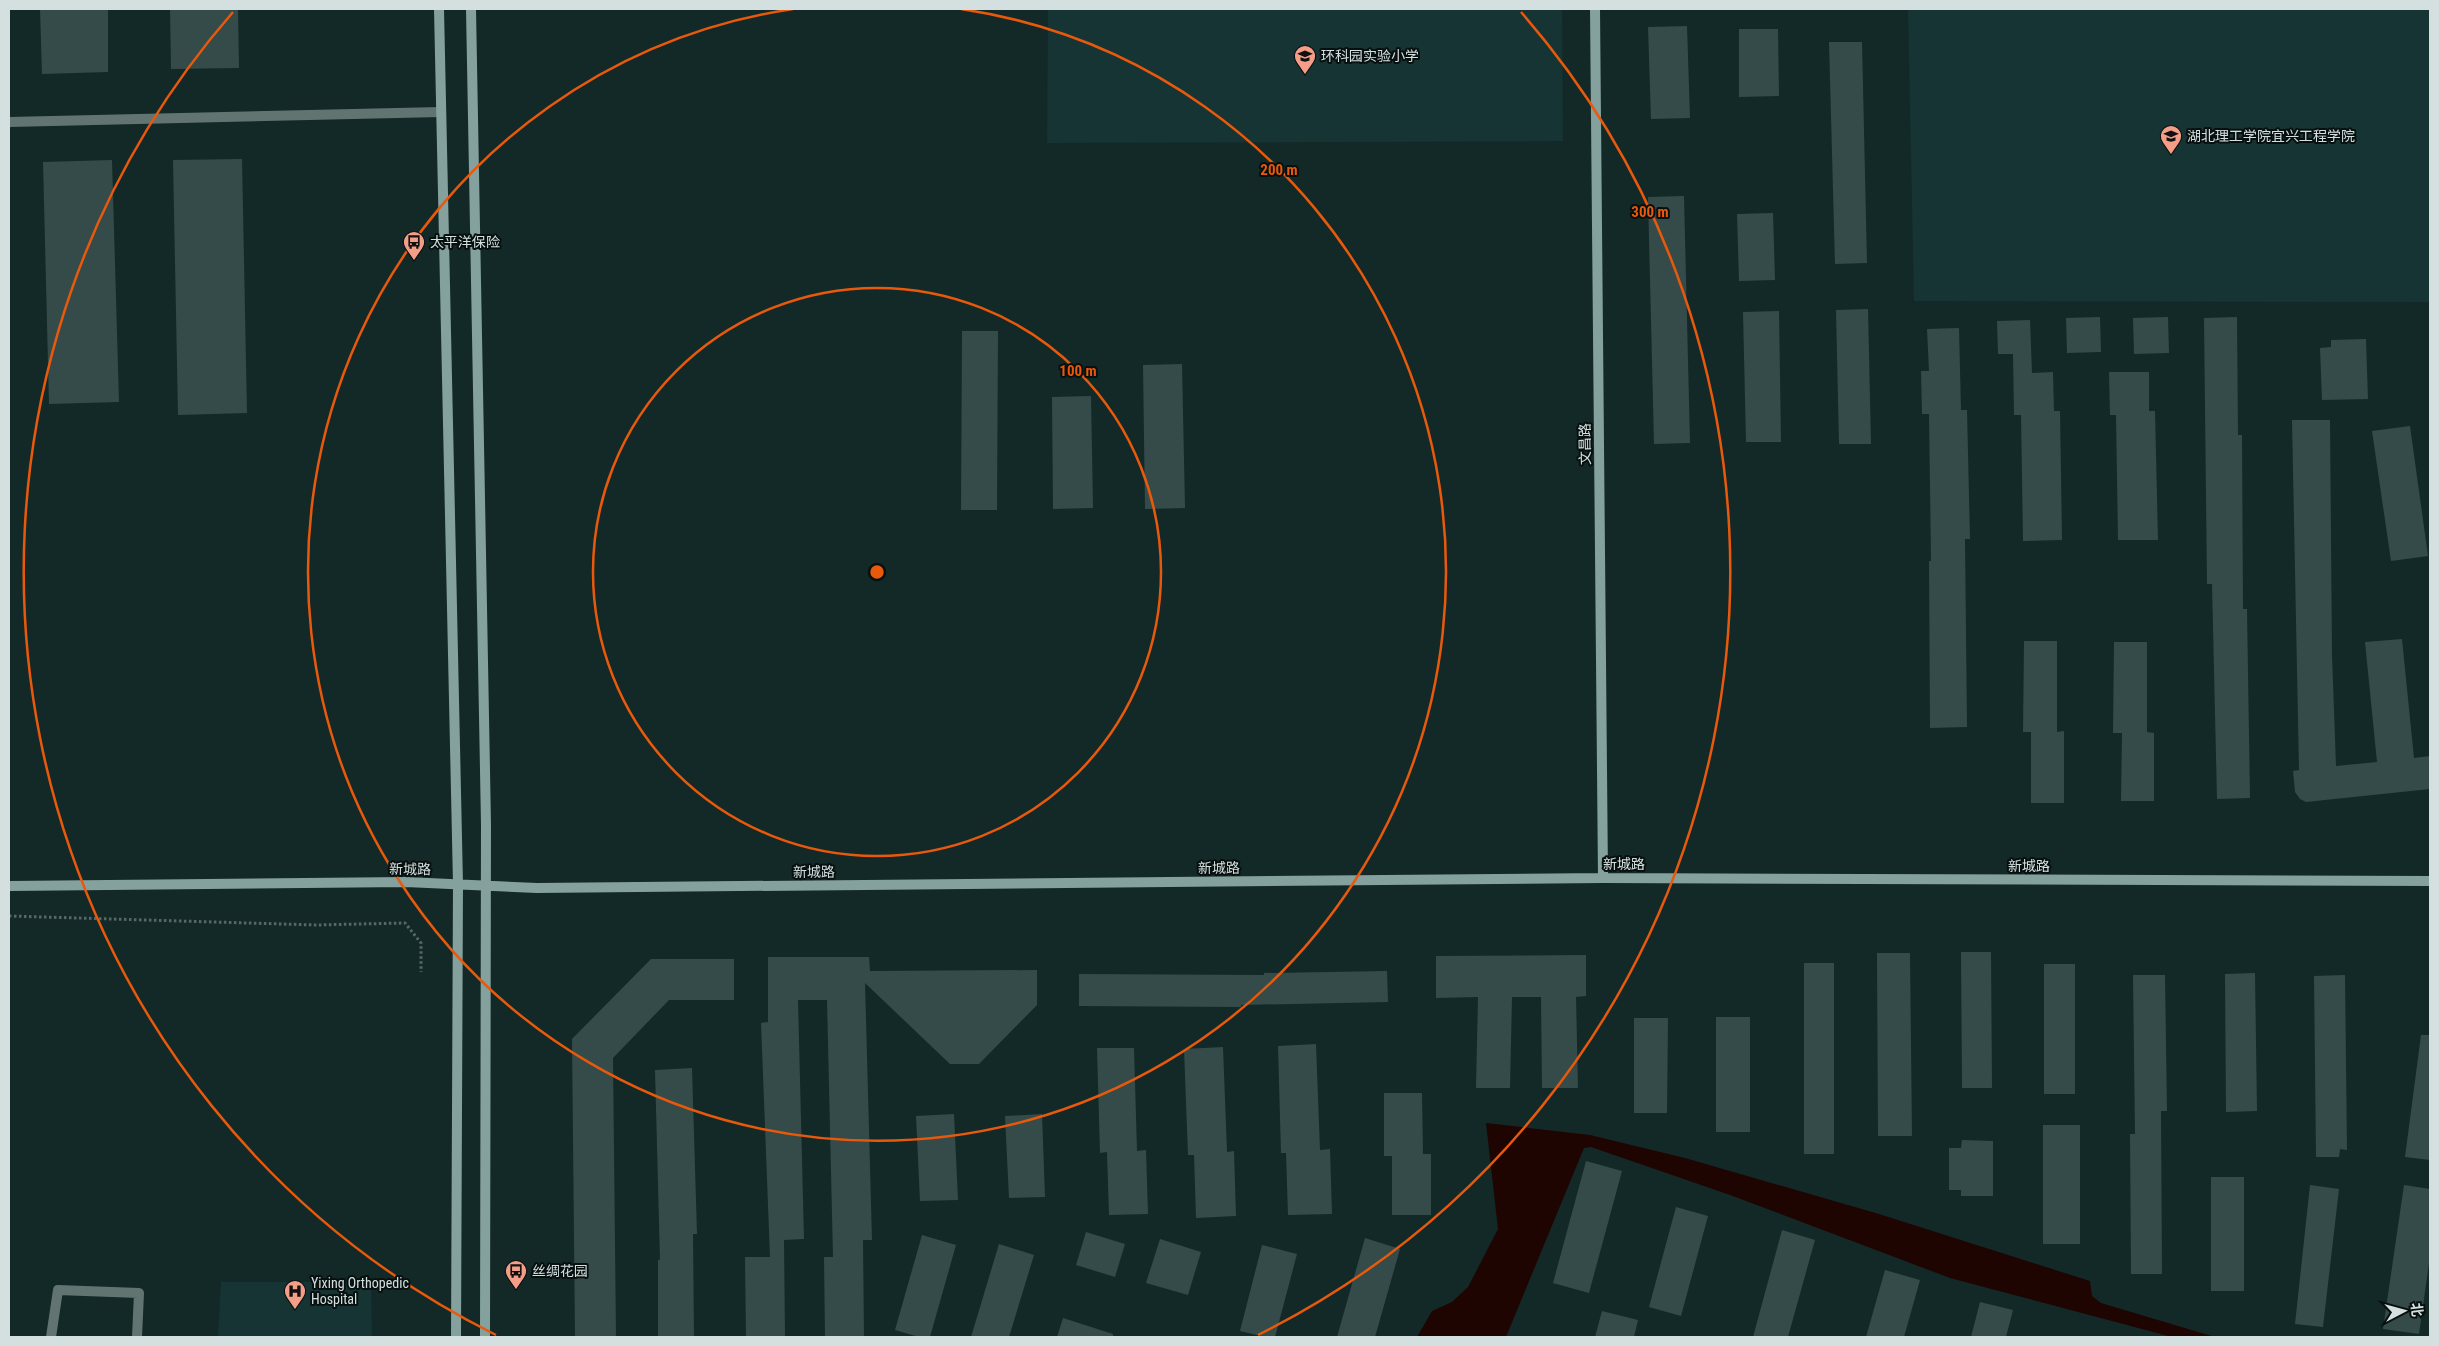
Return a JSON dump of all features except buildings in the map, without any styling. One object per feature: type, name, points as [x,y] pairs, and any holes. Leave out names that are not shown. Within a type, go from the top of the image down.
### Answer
[{"type":"street","points":[[439,9],[458,884],[456,1337]]},
{"type":"street","points":[[471,9],[487,886],[484,1337]]},
{"type":"street","name":"文昌路","points":[[1595,9],[1603,878]]},
{"type":"street","points":[[9,122],[441,112]]},
{"type":"street","name":"新城路","points":[[9,886],[406,882],[557,888],[1603,878],[2430,881]]},
{"type":"street","points":[[51,1337],[58,1290],[140,1293],[137,1337]]},
{"type":"path","points":[[9,916],[316,925],[405,923],[420,943],[421,972]]},
{"type":"shaded area","name":"环科园实验小学","points":[[1048,9],[1562,9],[1563,141],[1047,143]]},
{"type":"shaded area","name":"湖北理工学院宜兴工程学院","points":[[1908,9],[2430,9],[2430,302],[1914,301]]},
{"type":"shaded area","points":[[1486,1123],[1590,1135],[1685,1158],[1879,1214],[2090,1281],[2092,1296],[2101,1303],[2215,1337],[2172,1337],[1950,1278],[1730,1195],[1591,1147],[1584,1148],[1506,1337],[1417,1337],[1432,1311],[1452,1302],[1468,1287],[1498,1229]]},
{"type":"shaded area","name":"Yixing Orthopedic Hospital","points":[[221,1282],[371,1282],[372,1337],[218,1337]]},
{"type":"place","name":"环科园实验小学","points":[[1305,75]]},
{"type":"place","name":"湖北理工学院宜兴工程学院","points":[[2171,155]]},
{"type":"place","name":"太平洋保险","points":[[414,261]]},
{"type":"place","name":"丝绸花园","points":[[516,1290]]},
{"type":"place","name":"Yixing Orthopedic Hospital","points":[[295,1310]]}]
